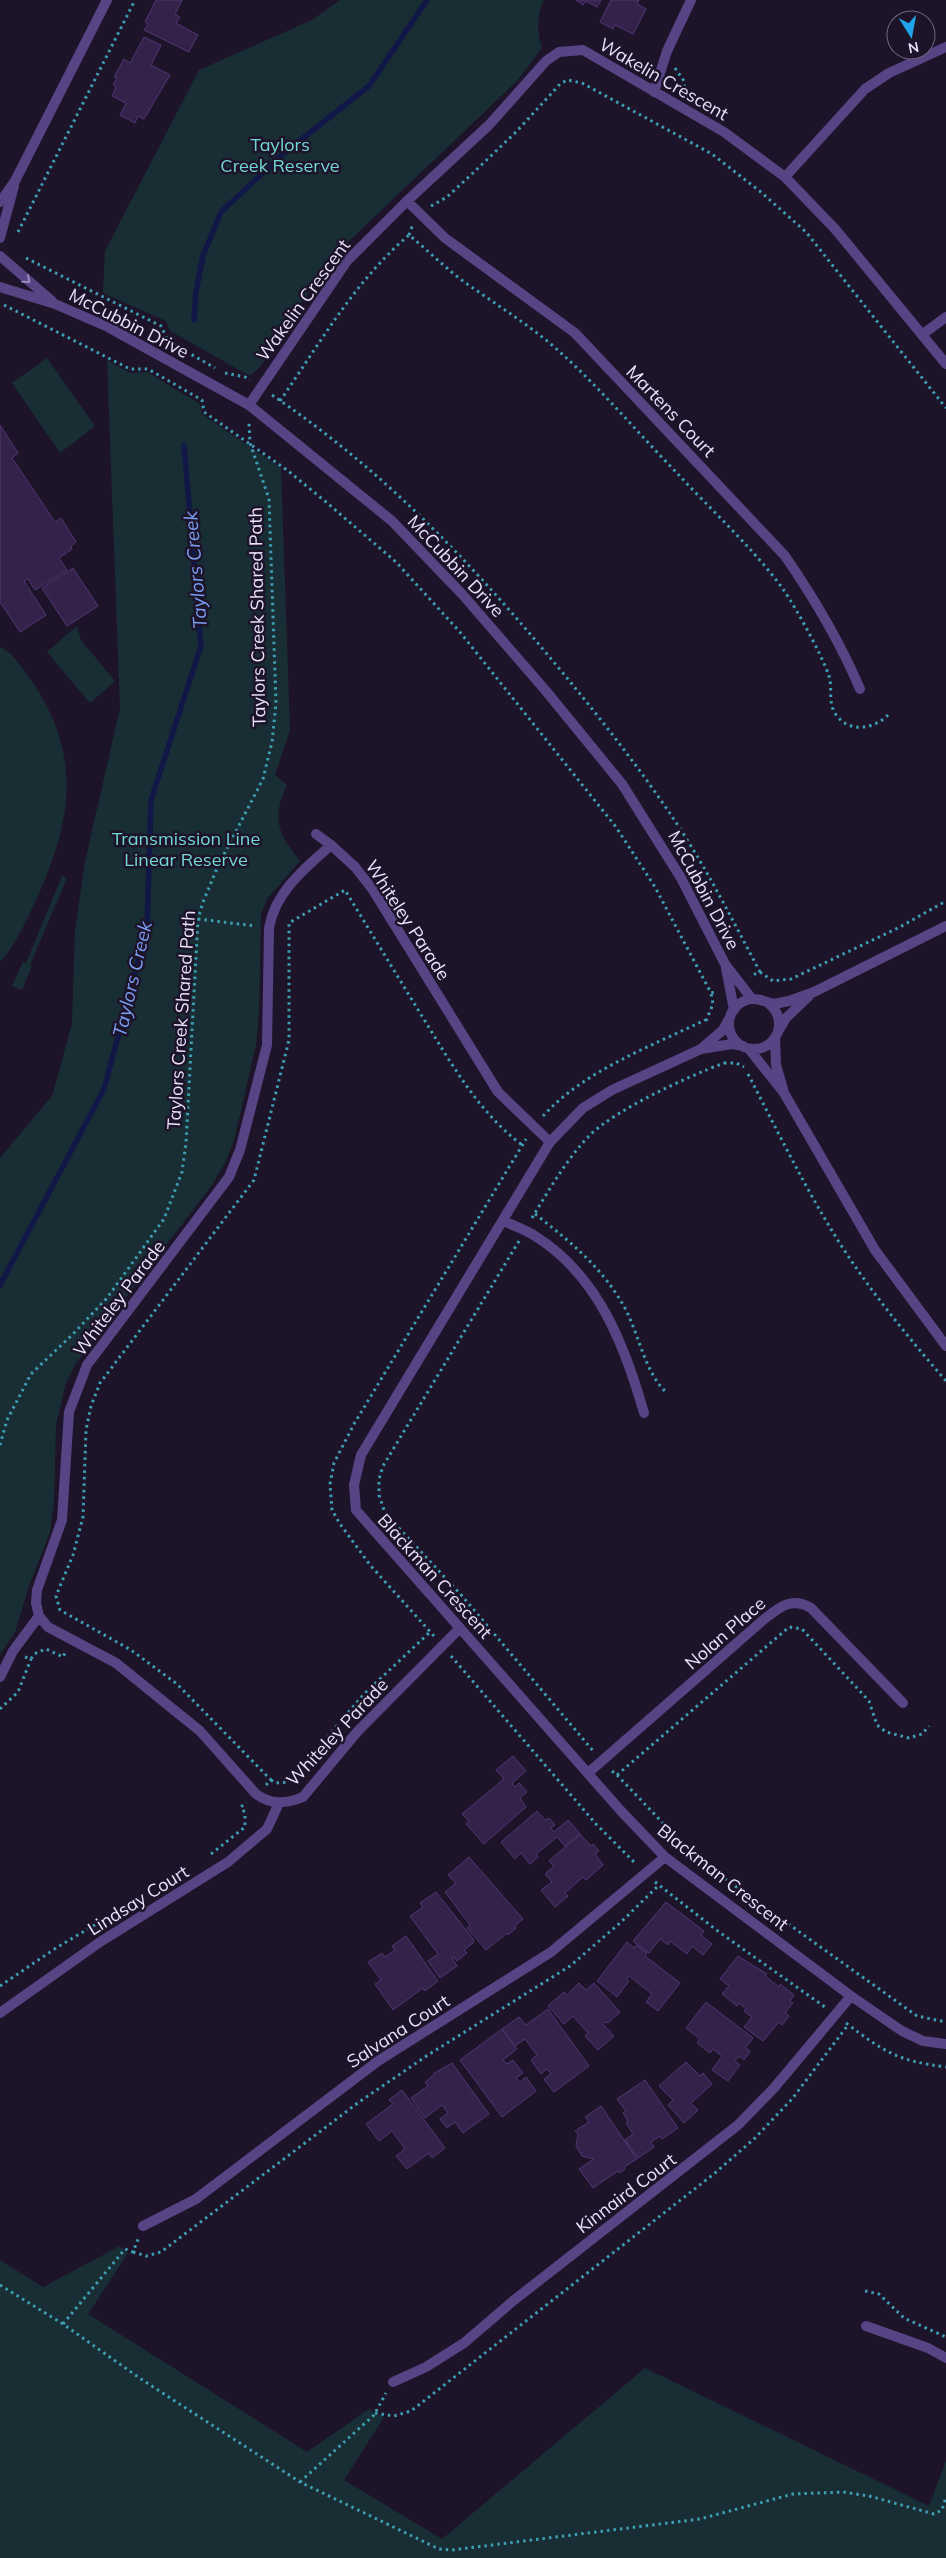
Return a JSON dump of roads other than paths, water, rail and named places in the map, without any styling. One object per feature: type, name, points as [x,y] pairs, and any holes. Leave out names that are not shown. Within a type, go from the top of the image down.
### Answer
[{"type":"street","points":[[0,202],[15,181],[106,0]]},
{"type":"street","points":[[654,92],[664,61],[691,0]]},
{"type":"street","points":[[785,177],[865,89],[889,73],[946,47]]},
{"type":"street","name":"Wakelin Crescent","points":[[248,405],[347,261],[407,201],[489,125],[546,61],[559,52],[583,50],[724,132],[785,177],[836,230],[946,364]]},
{"type":"street","points":[[0,236],[15,181]]},
{"type":"street","name":"Martens Court","points":[[407,201],[444,238],[575,333],[786,556],[810,592],[841,648],[860,689]]},
{"type":"street","name":"McCubbin Drive","points":[[0,256],[55,304]]},
{"type":"street","name":"McCubbin Drive","points":[[0,288],[55,304],[108,328],[248,405],[392,521],[462,594],[546,691],[622,784],[654,832],[725,964],[734,984],[732,1013]]},
{"type":"street","points":[[923,334],[946,317]]},
{"type":"street","points":[[316,834],[331,845]]},
{"type":"street","name":"Whiteley Parade","points":[[460,1628],[357,1732],[303,1797],[290,1802],[280,1803],[262,1798],[256,1794],[200,1731],[116,1663],[48,1627],[40,1616],[36,1603],[37,1590],[62,1520],[66,1435],[69,1412],[76,1388],[87,1365],[213,1201],[229,1177],[240,1150],[267,1045],[269,928],[272,911],[279,898],[310,863],[331,845],[354,867],[373,890],[498,1092],[550,1142]]},
{"type":"street","points":[[719,1040],[732,1013],[739,1005],[756,1000],[782,1002],[814,992],[946,926]]},
{"type":"street","name":"McCubbin Drive","points":[[734,984],[756,1000]]},
{"type":"street","points":[[746,1048],[763,1048],[777,1034],[786,1018],[814,992]]},
{"type":"street","points":[[756,1000],[767,1004],[777,1015],[776,1065],[784,1093]]},
{"type":"street","points":[[732,1013],[730,1023],[732,1036],[746,1048],[784,1093],[875,1250],[946,1346]]},
{"type":"street","name":"Blackman Crescent","points":[[746,1048],[719,1040],[597,1099],[569,1120],[550,1142],[361,1455],[354,1485],[356,1510],[621,1812],[666,1857],[851,1996],[902,2031],[923,2041],[946,2044]]},
{"type":"street","points":[[504,1221],[554,1250],[590,1287],[618,1337],[631,1367],[644,1413]]},
{"type":"street","name":"Nolan Place","points":[[588,1773],[762,1621],[781,1606],[791,1603],[802,1603],[810,1608],[903,1704]]},
{"type":"street","points":[[0,1677],[13,1651],[40,1616]]},
{"type":"street","name":"Lindsay Court","points":[[0,2013],[100,1942],[228,1862],[267,1829],[280,1803]]},
{"type":"street","name":"Salvana Court","points":[[143,2226],[196,2199],[378,2061],[551,1952],[666,1857]]},
{"type":"street","name":"Kinnaird Court","points":[[392,2382],[426,2367],[464,2343],[512,2301],[738,2125],[774,2088],[851,1996]]},
{"type":"street","points":[[866,2326],[928,2348],[946,2358]]},
{"type":"waterway","name":"Taylors Creek","points":[[194,320],[196,292],[203,256],[221,212],[284,153],[369,86],[427,0]]},
{"type":"waterway","name":"Taylors Creek","points":[[0,1285],[104,1089],[147,928],[151,800],[201,646],[184,445]]},
{"type":"park label","name":"Taylors Creek Reserve","points":[[280,154]]},
{"type":"park label","name":"Transmission Line Linear Reserve","points":[[186,848]]}]
